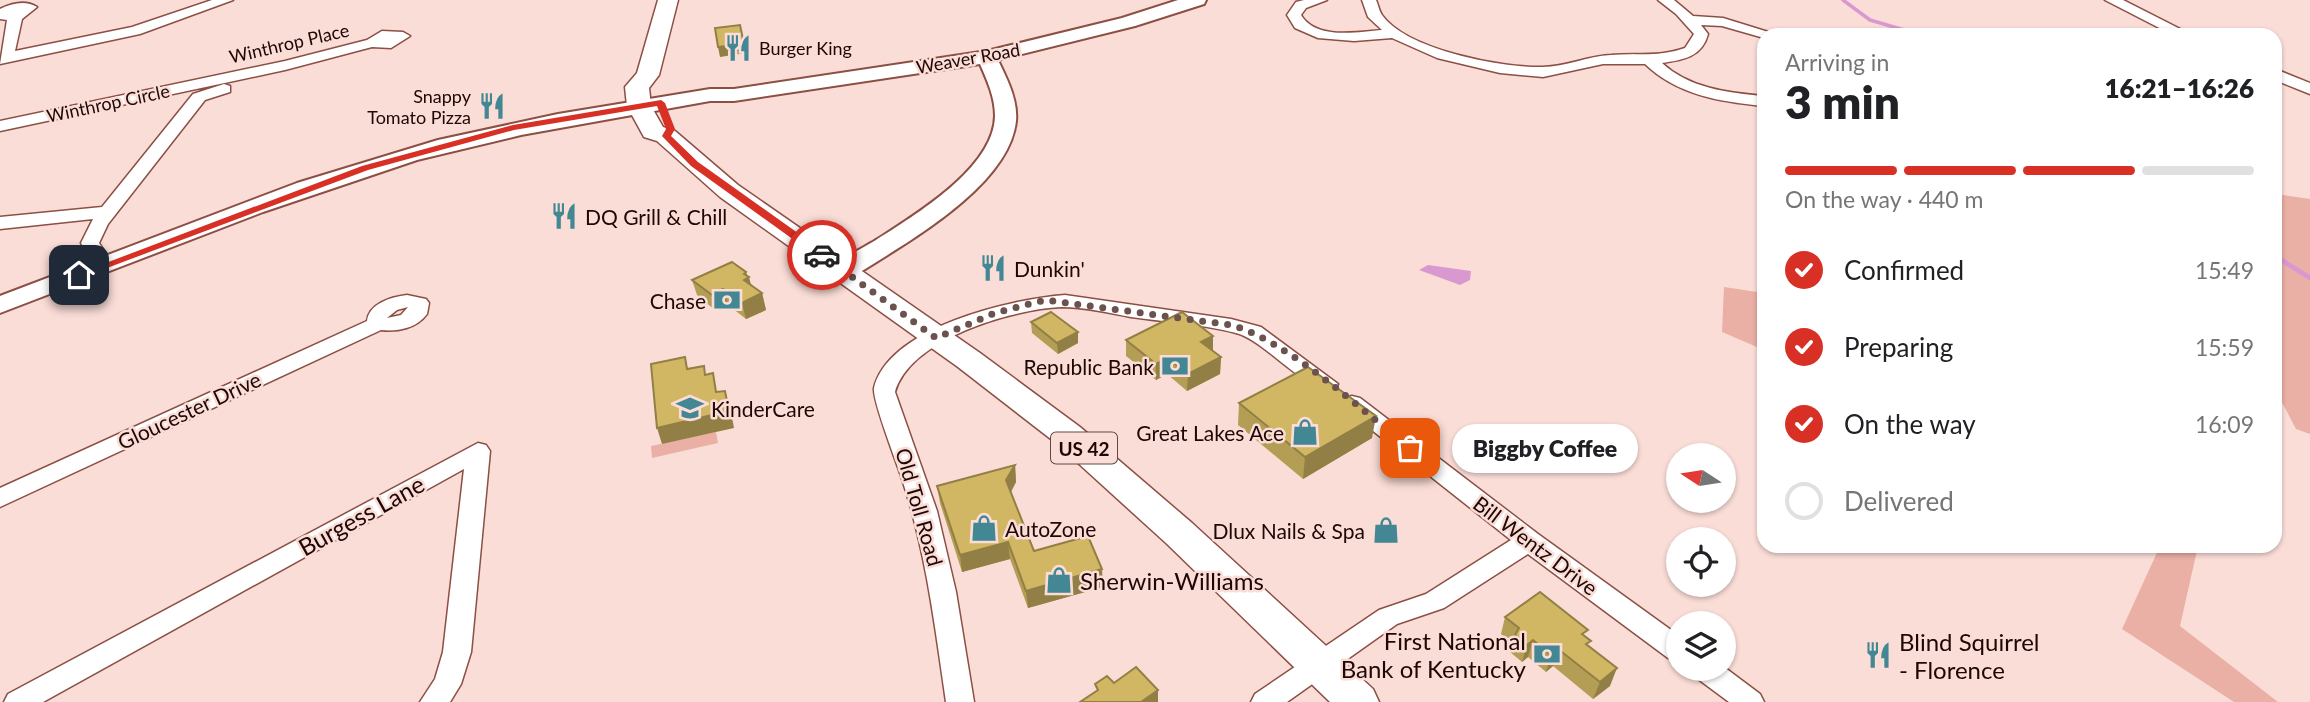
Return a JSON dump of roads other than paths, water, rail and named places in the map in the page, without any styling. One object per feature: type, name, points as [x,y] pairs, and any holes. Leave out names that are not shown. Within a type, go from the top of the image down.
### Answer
[{"type":"main road","points":[[651,108],[637,87],[648,75],[668,0]]},
{"type":"main road","name":"Weaver Road","points":[[0,305],[365,168],[508,131],[513,134],[651,108],[709,103],[734,95],[987,57],[1128,22],[1197,0]]},
{"type":"main road","points":[[845,271],[931,212],[975,175],[996,150],[1004,129],[1005,108],[987,57]]},
{"type":"main road","name":"US 42","points":[[651,108],[653,132],[666,136],[729,191],[1017,395],[1119,478],[1358,702]]},
{"type":"street","points":[[5,15],[3,59],[135,31],[226,0]]},
{"type":"street","points":[[1320,0],[1296,10],[1295,20],[1300,25],[1330,36],[1394,33]]},
{"type":"street","points":[[1369,0],[1372,13],[1394,33],[1442,54],[1501,68],[1543,72],[1609,59],[1679,56],[1698,47],[1701,34],[1691,20],[1665,0]]},
{"type":"street","points":[[2112,0],[2170,28]]},
{"type":"street","points":[[1691,20],[1723,22],[1757,31]]},
{"type":"street","name":"Winthrop Place","points":[[215,80],[372,43]]},
{"type":"street","points":[[1649,59],[1670,79],[1717,94],[1757,100]]},
{"type":"street","points":[[166,91],[199,97],[228,88],[258,71]]},
{"type":"street","points":[[2282,77],[2310,89]]},
{"type":"street","name":"Winthrop Circle","points":[[0,126],[215,80]]},
{"type":"street","points":[[104,265],[90,243],[92,233],[199,97]]},
{"type":"street","points":[[0,223],[108,212]]},
{"type":"street","name":"Bill Wentz Drive","points":[[936,338],[995,313],[1045,300],[1231,325],[1254,331],[1281,348],[1529,541],[1666,641]]},
{"type":"street","name":"Gloucester Drive","points":[[0,498],[379,323]]},
{"type":"street","name":"Old Toll Road","points":[[936,338],[895,365],[886,378],[884,392],[925,511],[943,592],[960,702]]},
{"type":"street","name":"Burgess Lane","points":[[18,702],[478,451],[457,652],[447,684],[434,702]]},
{"type":"street","points":[[1265,702],[1388,617],[1444,596],[1529,541]]},
{"type":"street","points":[[1722,681],[1750,702]]},
{"type":"waterway","points":[[1843,0],[1870,20],[1897,28]]},
{"type":"waterway","points":[[2282,260],[2310,278]]},
{"type":"place","name":"Burger King","points":[[738,48]]},
{"type":"place","name":"Snappy Tomato Pizza","points":[[492,106]]},
{"type":"place","name":"DQ Grill & Chill","points":[[564,216]]},
{"type":"place","name":"Dunkin'","points":[[993,268]]},
{"type":"place","name":"Chase","points":[[727,300]]},
{"type":"place","name":"Republic Bank","points":[[1175,366]]},
{"type":"place","name":"KinderCare","points":[[690,408]]},
{"type":"place","name":"Great Lakes Ace","points":[[1305,432]]},
{"type":"place","name":"Biggby Coffee","points":[[1410,448]]},
{"type":"place","name":"AutoZone","points":[[984,528]]},
{"type":"place","name":"Dlux Nails & Spa","points":[[1386,530]]},
{"type":"place","name":"Sherwin-Williams","points":[[1059,580]]},
{"type":"place","name":"First National Bank of Kentucky","points":[[1547,654]]},
{"type":"place","name":"Blind Squirrel - Florence","points":[[1878,655]]}]
